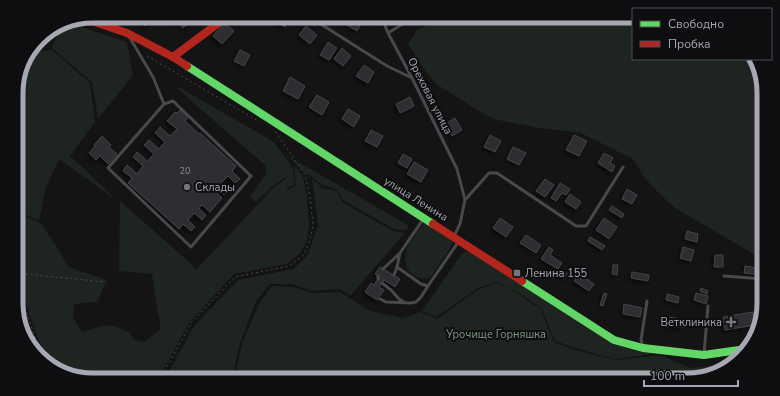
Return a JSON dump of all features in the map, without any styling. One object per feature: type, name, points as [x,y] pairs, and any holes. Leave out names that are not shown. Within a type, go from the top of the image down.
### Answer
[{"type":"main road","name":"улица Ленина","points":[[98,23],[127,33],[173,56],[614,340],[643,348],[704,355],[739,350]]},
{"type":"main road","points":[[173,56],[218,23]]},
{"type":"lane","points":[[319,23],[387,66],[412,78]]},
{"type":"lane","name":"Ореховая улица","points":[[384,23],[457,169],[465,200]]},
{"type":"lane","points":[[388,33],[405,23]]},
{"type":"lane","points":[[127,33],[153,77],[164,104]]},
{"type":"lane","points":[[173,101],[251,176],[191,247],[108,168],[164,104],[173,101]]},
{"type":"lane","points":[[380,299],[386,302],[411,303],[416,302],[421,297],[456,238],[465,200],[489,173],[497,173],[576,226],[586,226],[623,167]]},
{"type":"lane","points":[[383,269],[400,253],[424,218]]},
{"type":"lane","points":[[394,275],[400,253]]},
{"type":"lane","points":[[396,267],[421,284],[428,286]]},
{"type":"lane","points":[[724,276],[757,278]]},
{"type":"lane","points":[[382,283],[405,303]]},
{"type":"lane","points":[[390,284],[391,290]]},
{"type":"lane","points":[[643,348],[641,340],[647,302]]},
{"type":"lane","points":[[704,355],[708,306]]},
{"type":"path","points":[[138,51],[260,122]]},
{"type":"path","points":[[164,373],[191,323],[235,277],[289,266],[304,255],[310,240],[312,225],[310,196],[305,176],[273,130]]},
{"type":"path","points":[[23,276],[26,274],[105,282]]},
{"type":"path","points":[[23,302],[40,349]]},
{"type":"green space","points":[[432,23],[632,23],[632,60],[749,60],[753,70],[757,93],[757,258],[675,208],[650,184],[633,159],[581,133],[540,128],[493,119],[436,84],[426,72],[408,44],[417,30]]},
{"type":"green space","points":[[77,26],[127,42],[133,75],[98,119],[92,82],[52,48],[59,31]]},
{"type":"green space","points":[[52,50],[90,83],[95,122],[70,156],[118,201],[59,159],[45,190],[39,221],[23,213],[23,88],[25,75],[36,51]]},
{"type":"green space","points":[[177,86],[274,142],[293,168],[295,184],[287,188],[286,181],[287,190],[296,185],[294,167],[297,167],[303,177],[307,197],[309,225],[307,241],[300,253],[287,264],[234,274],[189,323],[162,373],[93,373],[75,371],[62,366],[51,359],[39,341],[23,296],[23,215],[42,224],[69,267],[107,280],[97,302],[74,304],[73,317],[82,332],[101,326],[112,325],[129,332],[135,340],[144,342],[161,329],[152,274],[119,271],[120,201],[188,261],[196,270],[275,186],[286,179],[285,178],[274,185],[256,202],[250,197],[266,174],[266,166],[179,90]]},
{"type":"green space","points":[[286,155],[408,225],[407,230],[394,229],[343,200],[336,189],[322,185],[305,173]]},
{"type":"green space","points":[[312,178],[322,188],[337,191],[342,202],[393,231],[405,233],[350,296],[340,289],[312,291],[292,284],[270,284],[256,301],[240,343],[234,373],[168,373],[195,325],[238,280],[293,269],[307,256],[318,226]]},
{"type":"green space","points":[[426,223],[450,238],[452,242],[451,247],[430,278],[424,279],[415,276],[409,271],[405,256],[410,242],[421,227]]},
{"type":"green space","points":[[463,252],[470,252],[616,344],[655,354],[615,359],[555,341],[541,308],[515,291],[497,282],[478,288],[436,317],[422,311]]},
{"type":"green space","name":"Урочище Горняшка","points":[[497,283],[514,291],[540,308],[554,342],[572,349],[617,360],[660,355],[691,368],[719,365],[701,372],[692,373],[236,373],[242,343],[260,302],[272,286],[293,287],[312,293],[340,292],[370,311],[403,318],[421,312],[437,319],[479,289]]},
{"type":"building","points":[[179,23],[189,23],[183,28]]},
{"type":"building","points":[[224,23],[234,31],[222,44],[213,36]]},
{"type":"building","points":[[278,23],[287,23],[285,27]]},
{"type":"building","points":[[346,23],[361,23],[357,31]]},
{"type":"building","points":[[306,26],[317,35],[310,44],[299,35]]},
{"type":"building","points":[[328,42],[337,48],[329,60],[320,55]]},
{"type":"building","points":[[342,48],[351,56],[343,66],[334,59]]},
{"type":"building","points":[[240,50],[250,55],[244,66],[234,61]]},
{"type":"building","points":[[364,65],[374,72],[368,83],[356,76]]},
{"type":"building","points":[[290,77],[305,86],[298,99],[283,91]]},
{"type":"building","points":[[317,95],[329,102],[322,115],[309,107]]},
{"type":"building","points":[[410,97],[414,106],[400,113],[396,104]]},
{"type":"building","points":[[348,109],[360,116],[354,127],[342,119]]},
{"type":"building","points":[[180,110],[188,117],[185,121],[236,166],[232,171],[240,179],[235,183],[228,176],[221,183],[229,190],[224,195],[217,188],[214,190],[222,198],[210,212],[202,205],[199,208],[206,215],[202,220],[194,213],[188,220],[195,227],[191,231],[183,224],[179,229],[128,183],[132,178],[123,171],[127,165],[137,174],[143,166],[133,157],[137,152],[147,161],[154,154],[144,145],[149,140],[159,149],[165,142],[155,133],[160,127],[170,136],[177,129],[167,121],[175,112],[177,113]]},
{"type":"building","points":[[455,118],[462,130],[452,136],[445,124]]},
{"type":"building","points":[[371,130],[383,136],[377,147],[365,141]]},
{"type":"building","points":[[490,135],[501,141],[495,152],[484,147]]},
{"type":"building","points":[[574,135],[587,141],[579,156],[566,150]]},
{"type":"building","points":[[102,136],[111,145],[109,147],[117,154],[108,164],[100,156],[96,160],[89,153]]},
{"type":"building","points":[[513,147],[526,153],[519,165],[507,159]]},
{"type":"building","points":[[604,153],[613,158],[610,163],[615,166],[612,172],[598,163]]},
{"type":"building","points":[[403,154],[412,159],[407,168],[398,163]]},
{"type":"building","points":[[414,162],[428,170],[421,182],[407,174]]},
{"type":"building","points":[[545,179],[554,185],[545,197],[536,191]]},
{"type":"building","points":[[560,183],[570,189],[566,195],[562,193],[556,201],[551,198]]},
{"type":"building","points":[[627,189],[637,195],[632,204],[622,199]]},
{"type":"building","points":[[570,194],[581,202],[576,209],[565,202]]},
{"type":"building","points":[[612,206],[624,214],[622,218],[609,210]]},
{"type":"building","points":[[500,218],[513,227],[506,237],[493,228]]},
{"type":"building","points":[[604,218],[617,227],[609,239],[596,230]]},
{"type":"building","points":[[687,231],[698,234],[697,242],[685,239]]},
{"type":"building","points":[[526,235],[541,245],[536,253],[520,243]]},
{"type":"building","points":[[590,237],[605,246],[602,250],[588,241]]},
{"type":"building","points":[[549,247],[553,250],[550,255],[562,263],[558,269],[541,259]]},
{"type":"building","points":[[683,247],[694,250],[691,261],[680,258]]},
{"type":"building","points":[[715,255],[723,255],[723,267],[714,267]]},
{"type":"building","points":[[613,265],[618,265],[617,275],[612,274]]},
{"type":"building","points":[[745,266],[757,268],[757,274],[744,273]]},
{"type":"building","points":[[380,267],[400,279],[395,287],[384,280],[379,287],[384,290],[377,300],[365,292],[371,283],[374,285],[379,277],[375,274]]},
{"type":"building","points":[[563,271],[567,274],[564,279],[560,277]]},
{"type":"building","points":[[632,272],[649,275],[648,281],[631,278]]},
{"type":"building","points":[[579,274],[594,284],[589,291],[574,281]]},
{"type":"building","points":[[701,288],[708,291],[707,294],[700,291]]},
{"type":"building","points":[[604,293],[607,294],[603,306],[600,305]]},
{"type":"building","points":[[696,293],[708,296],[706,304],[694,300]]},
{"type":"building","points":[[667,294],[679,297],[678,303],[666,300]]},
{"type":"building","points":[[624,304],[642,308],[640,317],[623,314]]},
{"type":"building","points":[[753,312],[755,322],[753,325],[725,330],[723,317]]},
{"type":"building","points":[[670,317],[685,320],[683,328],[668,325]]},
{"type":"traffic: fast","points":[[187,66],[433,224]]},
{"type":"traffic: fast","points":[[522,281],[614,340],[643,348],[704,355],[739,350]]},
{"type":"traffic: jam","points":[[98,23],[127,33],[187,66]]},
{"type":"traffic: jam","points":[[173,57],[219,23]]},
{"type":"traffic: jam","points":[[433,224],[522,281]]},
{"type":"place","name":"Склады","points":[[187,187]]},
{"type":"place","name":"Ленина 155","points":[[517,273]]},
{"type":"place","name":"Ветклиника","points":[[731,322]]}]
